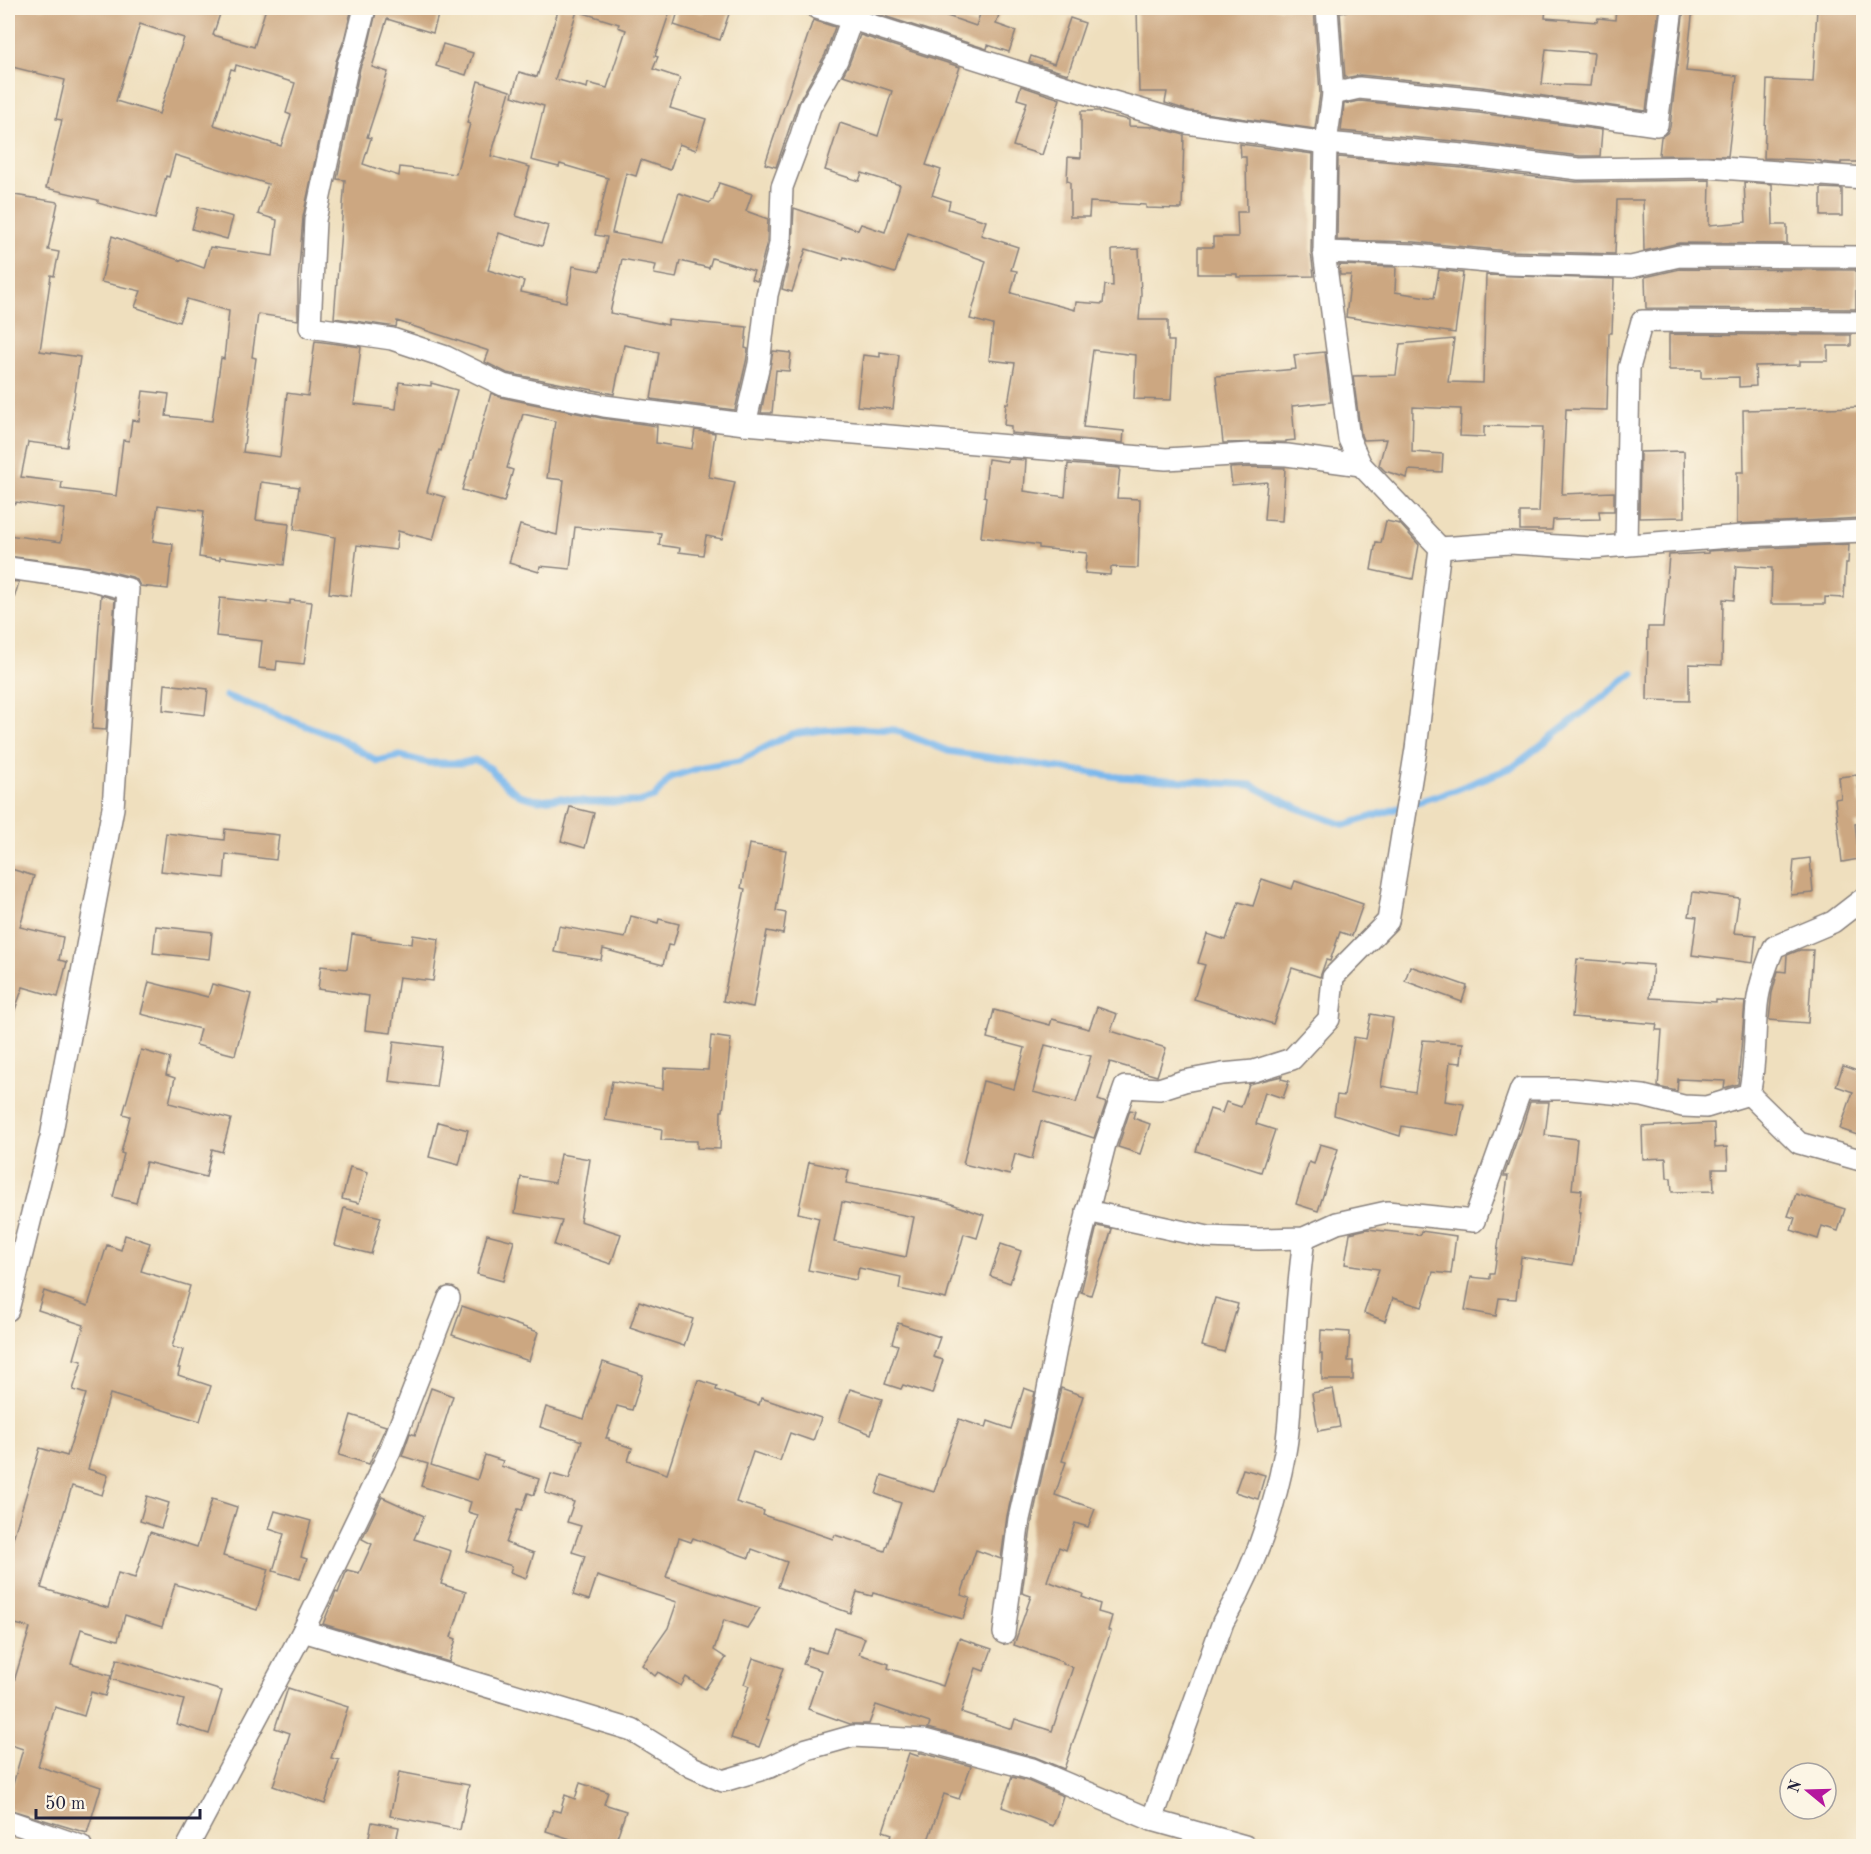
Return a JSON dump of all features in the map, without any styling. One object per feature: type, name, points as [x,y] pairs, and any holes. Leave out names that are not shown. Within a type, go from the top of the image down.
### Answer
[{"type":"street","points":[[365,8],[356,44],[348,64],[315,220],[310,327],[392,339],[446,357],[503,385],[604,406],[745,424],[1166,459],[1250,454],[1287,455],[1361,465]]},
{"type":"street","points":[[817,8],[1187,123],[1326,143],[1463,155],[1579,169],[1706,167],[1863,178]]},
{"type":"street","points":[[1327,8],[1333,94],[1326,143],[1324,252],[1349,439],[1361,465],[1440,548]]},
{"type":"street","points":[[1333,94],[1359,88],[1481,100],[1657,125],[1672,8]]},
{"type":"street","points":[[745,424],[759,364],[767,295],[780,244],[782,187],[810,107],[837,60],[852,18]]},
{"type":"street","points":[[1324,252],[1415,255],[1507,264],[1631,267],[1678,256],[1863,257]]},
{"type":"street","points":[[1626,545],[1629,368],[1642,321],[1863,322]]},
{"type":"street","points":[[1440,548],[1510,543],[1592,548],[1742,536],[1863,531]]},
{"type":"street","points":[[1004,1633],[1019,1519],[1045,1405],[1065,1301],[1105,1144],[1125,1087],[1159,1089],[1185,1081],[1254,1071],[1292,1059],[1329,1019],[1333,977],[1388,921],[1416,749],[1440,548]]},
{"type":"street","points":[[8,568],[88,579],[128,589],[113,808],[51,1137],[16,1244],[8,1310]]},
{"type":"street","points":[[1749,1094],[1753,1077],[1757,1003],[1765,968],[1774,947],[1833,922],[1863,898]]},
{"type":"street","points":[[1087,1211],[1208,1237],[1304,1238],[1337,1223],[1388,1212],[1474,1221],[1521,1089],[1571,1089],[1643,1096],[1683,1106],[1706,1107],[1749,1094]]},
{"type":"street","points":[[1749,1094],[1799,1143],[1863,1161]]},
{"type":"street","points":[[1152,1820],[1223,1622],[1258,1552],[1273,1508],[1286,1449],[1297,1291],[1304,1238]]},
{"type":"street","points":[[188,1846],[303,1631],[390,1451],[449,1298]]},
{"type":"street","points":[[303,1631],[632,1730],[692,1767],[723,1781],[770,1767],[807,1749],[853,1736],[924,1740],[1032,1769],[1152,1820],[1245,1846]]},
{"type":"street","points":[[8,1821],[81,1846]]},
{"type":"building","points":[[8,8],[222,8],[213,35],[254,47],[266,8],[352,8],[336,61],[303,217],[298,281],[298,320],[258,314],[252,357],[256,358],[243,452],[280,457],[287,393],[308,396],[315,341],[361,347],[354,404],[396,409],[399,382],[431,386],[431,383],[457,390],[441,451],[439,450],[427,492],[445,497],[433,540],[398,531],[396,550],[357,545],[351,596],[329,593],[335,537],[294,529],[299,487],[261,482],[256,520],[289,524],[284,565],[220,557],[220,560],[199,557],[204,511],[158,505],[153,541],[173,544],[168,589],[140,586],[132,577],[91,567],[8,556],[8,535],[61,542],[65,509],[16,502],[16,504],[8,503],[8,194],[58,202],[48,250],[59,252],[54,276],[51,275],[40,351],[80,357],[67,447],[28,442],[21,477],[62,482],[61,489],[116,496],[123,440],[129,441],[132,420],[139,421],[143,391],[169,394],[166,416],[212,421],[221,358],[224,359],[229,311],[187,299],[179,322],[135,307],[141,291],[101,282],[112,236],[204,268],[210,247],[273,256],[277,220],[258,214],[268,184],[175,155],[169,177],[166,176],[155,219],[98,203],[98,200],[46,188],[62,120],[56,119],[65,80],[8,66]],"holes":[[[140,24],[184,38],[159,114],[116,101]],[[236,65],[295,83],[286,113],[291,115],[281,146],[214,125],[231,69],[235,70]]]},
{"type":"building","points":[[377,8],[440,8],[433,33],[387,19],[372,67],[388,72],[367,137],[371,138],[363,164],[399,176],[400,167],[456,174],[470,124],[467,123],[478,81],[510,91],[491,156],[530,167],[516,216],[548,226],[542,246],[499,233],[488,270],[524,281],[521,292],[566,302],[573,266],[600,271],[607,237],[595,235],[608,178],[560,164],[559,167],[531,160],[544,106],[512,96],[519,72],[537,77],[559,8],[578,8],[555,79],[587,88],[588,83],[607,88],[626,30],[618,27],[619,24],[580,12],[580,8],[671,8],[653,69],[680,78],[670,108],[706,119],[696,150],[679,144],[670,170],[641,160],[636,176],[626,173],[612,233],[663,243],[679,193],[710,203],[719,183],[752,194],[746,211],[768,219],[767,242],[757,281],[751,279],[754,271],[712,258],[709,268],[680,261],[676,278],[654,274],[656,265],[622,259],[610,313],[668,325],[668,320],[747,327],[745,348],[748,349],[735,410],[651,399],[659,352],[624,345],[614,394],[507,373],[485,362],[489,351],[397,321],[396,327],[334,318],[345,180],[337,179],[360,68],[368,47]]},
{"type":"building","points":[[679,8],[703,13],[705,8],[731,8],[720,40],[674,25]]},
{"type":"building","points":[[859,8],[935,8],[933,11],[976,26],[982,8],[1001,8],[996,24],[1016,31],[1009,52],[988,45],[987,49]]},
{"type":"building","points":[[1137,8],[1314,8],[1320,94],[1315,129],[1190,111],[1165,103],[1167,92],[1139,92]]},
{"type":"building","points":[[1360,8],[1419,11],[1419,8],[1546,8],[1545,18],[1597,22],[1598,18],[1615,20],[1616,8],[1659,8],[1646,111],[1482,87],[1360,75],[1345,78],[1340,12],[1360,10]],"holes":[[[1546,49],[1594,53],[1590,86],[1542,84]]]},
{"type":"building","points":[[1684,8],[1693,8],[1686,71],[1737,76],[1728,156],[1659,155],[1661,137],[1670,127]]},
{"type":"building","points":[[1817,8],[1863,8],[1862,162],[1841,162],[1841,164],[1814,160],[1764,158],[1767,80],[1813,82]]},
{"type":"building","points":[[1070,18],[1085,23],[1068,74],[1029,62],[1031,56],[1054,64]]},
{"type":"building","points":[[813,20],[835,27],[825,55],[798,103],[776,167],[765,164]]},
{"type":"building","points":[[860,35],[960,67],[926,165],[941,170],[932,195],[950,201],[948,209],[986,221],[981,235],[1018,247],[1011,270],[1017,271],[1011,293],[1075,310],[1076,302],[1103,304],[1105,285],[1113,286],[1112,250],[1139,249],[1141,294],[1139,320],[1168,320],[1168,341],[1174,341],[1171,400],[1134,399],[1136,355],[1093,350],[1083,427],[1124,431],[1123,443],[1011,433],[1011,426],[1004,425],[1006,403],[1008,404],[1015,363],[989,360],[993,325],[970,319],[986,261],[908,233],[895,273],[844,257],[843,260],[806,249],[792,292],[782,289],[792,247],[794,208],[858,230],[861,224],[885,232],[900,185],[862,173],[859,181],[825,170],[840,123],[878,136],[892,91],[843,75]]},
{"type":"building","points":[[443,44],[473,53],[466,75],[436,66]]},
{"type":"building","points":[[1021,86],[1060,99],[1042,155],[1013,146],[1027,102],[1017,99]]},
{"type":"building","points":[[1360,101],[1479,113],[1602,130],[1600,156],[1580,156],[1465,142],[1341,131],[1344,104]]},
{"type":"building","points":[[1081,111],[1099,111],[1129,120],[1129,126],[1155,127],[1184,135],[1182,209],[1090,202],[1089,217],[1070,217],[1068,157],[1081,158]]},
{"type":"building","points":[[1240,144],[1313,154],[1311,252],[1314,276],[1237,277],[1237,274],[1198,274],[1198,247],[1213,247],[1213,237],[1238,237],[1237,212],[1247,212],[1246,157],[1241,157]]},
{"type":"building","points":[[1338,157],[1462,168],[1577,182],[1710,180],[1709,225],[1746,222],[1744,182],[1772,184],[1773,225],[1787,225],[1787,244],[1679,243],[1644,251],[1643,200],[1617,200],[1615,254],[1508,251],[1415,242],[1337,240]]},
{"type":"building","points":[[1821,188],[1842,189],[1842,216],[1821,216]]},
{"type":"building","points":[[198,207],[233,217],[227,239],[192,229]]},
{"type":"building","points":[[1339,265],[1396,267],[1395,292],[1434,298],[1439,270],[1463,273],[1455,333],[1346,317],[1351,275],[1340,275]]},
{"type":"building","points":[[1680,269],[1856,270],[1856,309],[1646,308],[1645,277]]},
{"type":"building","points":[[1486,275],[1614,279],[1612,333],[1609,333],[1607,410],[1566,409],[1562,494],[1614,492],[1614,511],[1599,511],[1600,519],[1553,520],[1552,530],[1520,530],[1520,512],[1539,512],[1543,427],[1484,426],[1484,437],[1460,436],[1461,409],[1413,407],[1412,452],[1443,454],[1442,472],[1409,470],[1407,478],[1385,471],[1379,465],[1386,439],[1363,440],[1353,376],[1396,375],[1400,344],[1454,339],[1448,382],[1483,383]]},
{"type":"building","points":[[1669,334],[1851,335],[1851,346],[1828,346],[1828,361],[1800,361],[1800,365],[1755,366],[1756,386],[1739,387],[1739,377],[1701,378],[1701,370],[1669,370]]},
{"type":"building","points":[[773,351],[791,353],[789,371],[776,370],[772,413],[761,413]]},
{"type":"building","points":[[880,352],[899,355],[893,409],[857,406],[863,355],[880,357]]},
{"type":"building","points":[[1325,352],[1331,402],[1292,406],[1295,440],[1223,443],[1216,376],[1296,369],[1294,355]]},
{"type":"building","points":[[491,393],[500,397],[601,418],[657,426],[656,443],[692,449],[695,430],[715,433],[709,477],[735,482],[722,539],[706,536],[703,555],[679,552],[680,548],[659,545],[661,533],[575,527],[570,569],[540,566],[539,572],[509,563],[520,525],[557,535],[564,480],[547,478],[555,421],[523,414],[507,468],[513,470],[504,502],[462,490]]},
{"type":"building","points":[[1863,407],[1863,518],[1737,524],[1737,472],[1744,472],[1743,410]]},
{"type":"building","points":[[1684,451],[1685,517],[1639,518],[1640,452]]},
{"type":"building","points":[[988,459],[1008,462],[1008,459],[1026,460],[1024,491],[1065,497],[1068,464],[1120,468],[1117,498],[1140,499],[1138,568],[1111,567],[1110,575],[1085,573],[1087,553],[1039,548],[1039,545],[981,537]]},
{"type":"building","points":[[1230,468],[1285,468],[1282,521],[1264,520],[1267,482],[1232,485]]},
{"type":"building","points":[[1386,521],[1400,524],[1419,545],[1413,579],[1371,570],[1376,542],[1381,543]]},
{"type":"building","points":[[1849,544],[1844,598],[1825,597],[1825,604],[1771,604],[1772,568],[1736,566],[1734,600],[1723,599],[1722,665],[1689,664],[1689,701],[1647,700],[1648,627],[1663,627],[1669,555]]},
{"type":"building","points":[[8,581],[19,582],[12,605],[8,604]]},
{"type":"building","points":[[101,595],[115,599],[106,730],[92,729]]},
{"type":"building","points":[[220,598],[290,604],[290,600],[312,602],[304,664],[277,661],[276,670],[259,668],[262,641],[216,636]]},
{"type":"building","points":[[165,684],[208,689],[205,715],[163,710]]},
{"type":"building","points":[[1857,775],[1860,805],[1863,805],[1863,823],[1855,824],[1859,859],[1842,862],[1835,799],[1841,798],[1839,777]]},
{"type":"building","points":[[570,807],[594,813],[585,848],[561,841]]},
{"type":"building","points":[[225,829],[279,835],[276,860],[226,854],[224,878],[161,871],[166,833],[224,840]]},
{"type":"building","points":[[749,844],[786,850],[776,911],[786,913],[783,934],[767,931],[753,1007],[723,1001],[745,889],[741,888]]},
{"type":"building","points":[[1810,858],[1813,893],[1791,895],[1794,860]]},
{"type":"building","points":[[8,868],[34,876],[20,927],[63,937],[59,960],[67,962],[58,997],[23,987],[10,1024],[8,1024]]},
{"type":"building","points":[[1262,879],[1292,889],[1295,881],[1363,904],[1352,936],[1340,932],[1330,961],[1326,960],[1320,977],[1292,968],[1273,1024],[1194,999],[1205,965],[1198,963],[1207,934],[1226,940],[1239,902],[1253,906]]},
{"type":"building","points":[[1693,892],[1739,898],[1734,933],[1756,935],[1753,963],[1692,955],[1697,917],[1689,916]]},
{"type":"building","points":[[631,916],[658,923],[659,919],[679,924],[673,946],[668,945],[663,965],[603,949],[601,960],[554,952],[559,926],[625,938]]},
{"type":"building","points":[[156,926],[212,932],[209,959],[153,953]]},
{"type":"building","points":[[352,934],[371,937],[371,939],[412,944],[413,935],[439,939],[433,981],[399,977],[391,1033],[365,1030],[369,996],[318,989],[321,966],[347,969]]},
{"type":"building","points":[[1800,950],[1813,950],[1808,1023],[1769,1020],[1772,993],[1778,971],[1786,972],[1787,955]]},
{"type":"building","points":[[1577,959],[1653,965],[1650,998],[1745,1002],[1738,1084],[1724,1088],[1725,1081],[1678,1079],[1677,1091],[1658,1087],[1662,1030],[1656,1030],[1657,1024],[1572,1017]]},
{"type":"building","points":[[1410,966],[1467,986],[1462,1002],[1405,981]]},
{"type":"building","points":[[149,982],[208,997],[212,984],[251,994],[235,1055],[196,1045],[200,1029],[141,1014]]},
{"type":"building","points":[[1097,1007],[1117,1014],[1111,1031],[1166,1048],[1157,1076],[1110,1062],[1098,1100],[1106,1103],[1094,1138],[1041,1121],[1032,1159],[1015,1154],[1010,1175],[963,1164],[983,1081],[1014,1089],[1025,1048],[987,1038],[994,1010],[1050,1025],[1052,1019],[1089,1029]],"holes":[[[1045,1045],[1091,1056],[1076,1103],[1033,1092]]]},
{"type":"building","points":[[1371,1014],[1393,1018],[1381,1086],[1415,1092],[1423,1040],[1463,1043],[1461,1063],[1450,1062],[1445,1101],[1464,1104],[1458,1136],[1402,1126],[1400,1136],[1334,1115],[1337,1095],[1344,1096],[1354,1037],[1366,1039]]},
{"type":"building","points":[[711,1036],[731,1039],[723,1111],[721,1111],[720,1149],[697,1148],[697,1141],[661,1140],[662,1129],[605,1120],[612,1081],[663,1089],[664,1068],[708,1070]]},
{"type":"building","points":[[394,1041],[442,1047],[436,1087],[389,1081]]},
{"type":"building","points":[[141,1050],[170,1058],[166,1075],[175,1078],[169,1103],[231,1119],[222,1152],[212,1149],[206,1177],[146,1162],[136,1203],[113,1197],[124,1154],[121,1153],[130,1116],[123,1114]]},
{"type":"building","points":[[1843,1066],[1860,1072],[1861,1069],[1863,1070],[1863,1137],[1840,1129],[1853,1092],[1836,1086]]},
{"type":"building","points":[[1282,1076],[1281,1079],[1289,1081],[1283,1098],[1265,1092],[1256,1124],[1275,1130],[1261,1172],[1196,1151],[1210,1109],[1222,1113],[1226,1102],[1241,1107],[1249,1084]]},
{"type":"building","points":[[1530,1102],[1549,1102],[1545,1135],[1577,1139],[1572,1189],[1582,1190],[1573,1265],[1521,1257],[1516,1299],[1499,1298],[1496,1316],[1465,1310],[1471,1277],[1490,1279],[1490,1274],[1494,1274],[1508,1176],[1504,1176]]},
{"type":"building","points":[[1130,1110],[1135,1111],[1133,1118],[1150,1124],[1140,1154],[1118,1147]]},
{"type":"building","points":[[438,1122],[468,1130],[459,1165],[429,1157]]},
{"type":"building","points":[[1714,1123],[1715,1148],[1727,1147],[1728,1169],[1713,1169],[1714,1191],[1672,1192],[1671,1178],[1667,1178],[1666,1158],[1643,1159],[1642,1127]]},
{"type":"building","points":[[1320,1144],[1338,1149],[1318,1211],[1296,1204],[1309,1162],[1314,1164]]},
{"type":"building","points":[[560,1154],[590,1159],[580,1221],[621,1234],[611,1264],[554,1245],[562,1221],[515,1213],[521,1177],[555,1183]]},
{"type":"building","points":[[809,1162],[849,1170],[846,1183],[940,1200],[984,1215],[977,1238],[964,1234],[946,1299],[899,1289],[901,1277],[859,1268],[856,1280],[808,1270],[819,1218],[798,1213]],"holes":[[[842,1202],[914,1217],[906,1257],[834,1242]]]},
{"type":"building","points":[[350,1167],[368,1172],[359,1203],[342,1199]]},
{"type":"building","points":[[1796,1194],[1845,1209],[1838,1231],[1822,1226],[1818,1239],[1791,1230],[1795,1218],[1788,1216]]},
{"type":"building","points":[[344,1208],[381,1217],[371,1254],[335,1245]]},
{"type":"building","points":[[1097,1226],[1112,1229],[1091,1295],[1081,1292]]},
{"type":"building","points":[[1367,1229],[1420,1235],[1421,1231],[1456,1236],[1451,1274],[1433,1272],[1422,1307],[1393,1298],[1385,1321],[1364,1313],[1379,1269],[1345,1264],[1350,1233]]},
{"type":"building","points":[[487,1234],[514,1241],[503,1281],[477,1274]]},
{"type":"building","points":[[125,1235],[150,1243],[141,1271],[190,1286],[172,1347],[183,1350],[178,1375],[211,1386],[200,1421],[110,1394],[88,1469],[108,1475],[102,1495],[72,1486],[41,1588],[108,1608],[118,1573],[135,1578],[150,1532],[197,1547],[212,1499],[237,1507],[223,1556],[269,1569],[257,1610],[175,1584],[162,1627],[125,1615],[118,1640],[81,1629],[71,1664],[111,1676],[105,1696],[91,1692],[84,1716],[55,1707],[38,1766],[101,1787],[87,1833],[8,1809],[23,1749],[8,1744],[8,1701],[30,1628],[8,1622],[8,1555],[40,1448],[67,1456],[86,1394],[73,1390],[82,1361],[74,1359],[84,1325],[38,1310],[44,1291],[88,1306],[107,1245],[121,1250]]},
{"type":"building","points":[[1001,1244],[1021,1251],[1010,1283],[990,1276]]},
{"type":"building","points":[[1215,1298],[1238,1304],[1224,1352],[1202,1346]]},
{"type":"building","points":[[639,1301],[693,1319],[684,1346],[630,1328]]},
{"type":"building","points":[[462,1306],[538,1332],[529,1361],[452,1335]]},
{"type":"building","points":[[898,1323],[940,1337],[933,1357],[943,1360],[932,1394],[903,1385],[901,1389],[885,1384],[898,1345],[892,1343]]},
{"type":"building","points":[[1321,1330],[1350,1332],[1348,1361],[1353,1361],[1353,1380],[1322,1380]]},
{"type":"building","points":[[603,1362],[643,1375],[632,1410],[617,1406],[606,1438],[632,1448],[628,1461],[667,1474],[698,1380],[717,1386],[716,1390],[759,1405],[761,1398],[821,1418],[813,1441],[790,1433],[780,1461],[753,1452],[736,1502],[764,1511],[763,1515],[833,1539],[835,1535],[885,1551],[901,1503],[876,1494],[882,1475],[934,1492],[959,1419],[986,1428],[988,1421],[1011,1429],[1024,1388],[1035,1392],[1007,1516],[1001,1559],[976,1550],[961,1595],[970,1598],[963,1619],[873,1593],[872,1596],[857,1592],[850,1613],[778,1587],[787,1562],[752,1549],[749,1558],[693,1538],[691,1542],[679,1538],[666,1577],[760,1608],[747,1628],[724,1620],[714,1650],[726,1658],[705,1689],[686,1677],[681,1686],[658,1672],[655,1676],[642,1665],[668,1628],[677,1602],[597,1576],[589,1600],[573,1595],[585,1556],[572,1552],[581,1526],[567,1522],[574,1502],[545,1493],[551,1474],[569,1479],[582,1441],[540,1427],[546,1407],[584,1419]]},
{"type":"building","points":[[431,1388],[453,1396],[431,1465],[477,1480],[485,1455],[503,1461],[501,1466],[539,1479],[534,1495],[528,1493],[522,1510],[518,1509],[506,1543],[534,1553],[526,1578],[510,1572],[512,1566],[467,1551],[478,1515],[468,1512],[471,1502],[421,1486],[428,1464],[402,1456],[410,1433],[415,1435]]},
{"type":"building","points":[[1061,1388],[1083,1396],[1062,1461],[1066,1462],[1055,1495],[1095,1509],[1088,1527],[1075,1523],[1066,1550],[1059,1547],[1047,1581],[1083,1594],[1082,1597],[1100,1604],[1098,1612],[1112,1616],[1108,1630],[1111,1631],[1064,1769],[1035,1757],[928,1728],[930,1723],[876,1705],[869,1724],[850,1724],[808,1709],[821,1670],[803,1664],[809,1648],[826,1653],[835,1628],[865,1638],[859,1654],[889,1664],[888,1668],[943,1686],[959,1638],[992,1649],[984,1671],[976,1668],[961,1712],[1012,1729],[1015,1719],[1052,1731],[1073,1667],[1014,1645],[1031,1596],[1022,1593],[1032,1521]]},
{"type":"building","points":[[850,1389],[882,1399],[871,1434],[839,1421]]},
{"type":"building","points":[[1333,1389],[1340,1427],[1318,1431],[1312,1393]]},
{"type":"building","points":[[351,1415],[386,1426],[369,1464],[339,1455]]},
{"type":"building","points":[[1243,1469],[1265,1475],[1258,1499],[1235,1492]]},
{"type":"building","points":[[147,1496],[169,1503],[161,1528],[140,1521]]},
{"type":"building","points":[[382,1497],[424,1516],[414,1539],[451,1551],[441,1584],[466,1592],[451,1637],[456,1639],[449,1662],[323,1624],[347,1570],[359,1573],[372,1544],[362,1539]]},
{"type":"building","points":[[275,1511],[311,1521],[301,1557],[307,1559],[300,1579],[273,1571],[284,1534],[269,1529]]},
{"type":"building","points":[[753,1658],[783,1668],[759,1747],[731,1738],[749,1686],[744,1684]]},
{"type":"building","points":[[117,1659],[222,1691],[209,1734],[177,1724],[184,1700],[111,1679]]},
{"type":"building","points":[[288,1688],[348,1707],[331,1758],[339,1760],[325,1804],[273,1786],[290,1733],[275,1728]]},
{"type":"building","points":[[909,1753],[918,1756],[922,1753],[971,1766],[959,1799],[944,1794],[926,1846],[887,1846],[892,1834],[883,1831]]},
{"type":"building","points":[[399,1772],[469,1785],[460,1830],[390,1816]]},
{"type":"building","points":[[1012,1777],[1028,1781],[1063,1796],[1053,1826],[1002,1807]]},
{"type":"building","points":[[580,1783],[608,1792],[604,1804],[626,1811],[614,1846],[592,1846],[546,1831],[553,1810],[560,1812],[565,1795],[575,1799]]},
{"type":"building","points":[[372,1822],[399,1827],[395,1846],[367,1846]]},
{"type":"waterway","points":[[226,696],[339,738],[377,761],[400,756],[429,763],[462,763],[475,760],[490,768],[501,781],[519,795],[538,800],[561,798],[589,802],[639,802],[654,797],[671,777],[702,767],[739,761],[791,734],[853,728],[895,730],[948,751],[1119,777],[1251,785],[1297,808],[1345,825],[1455,790],[1513,767],[1633,673]]}]
